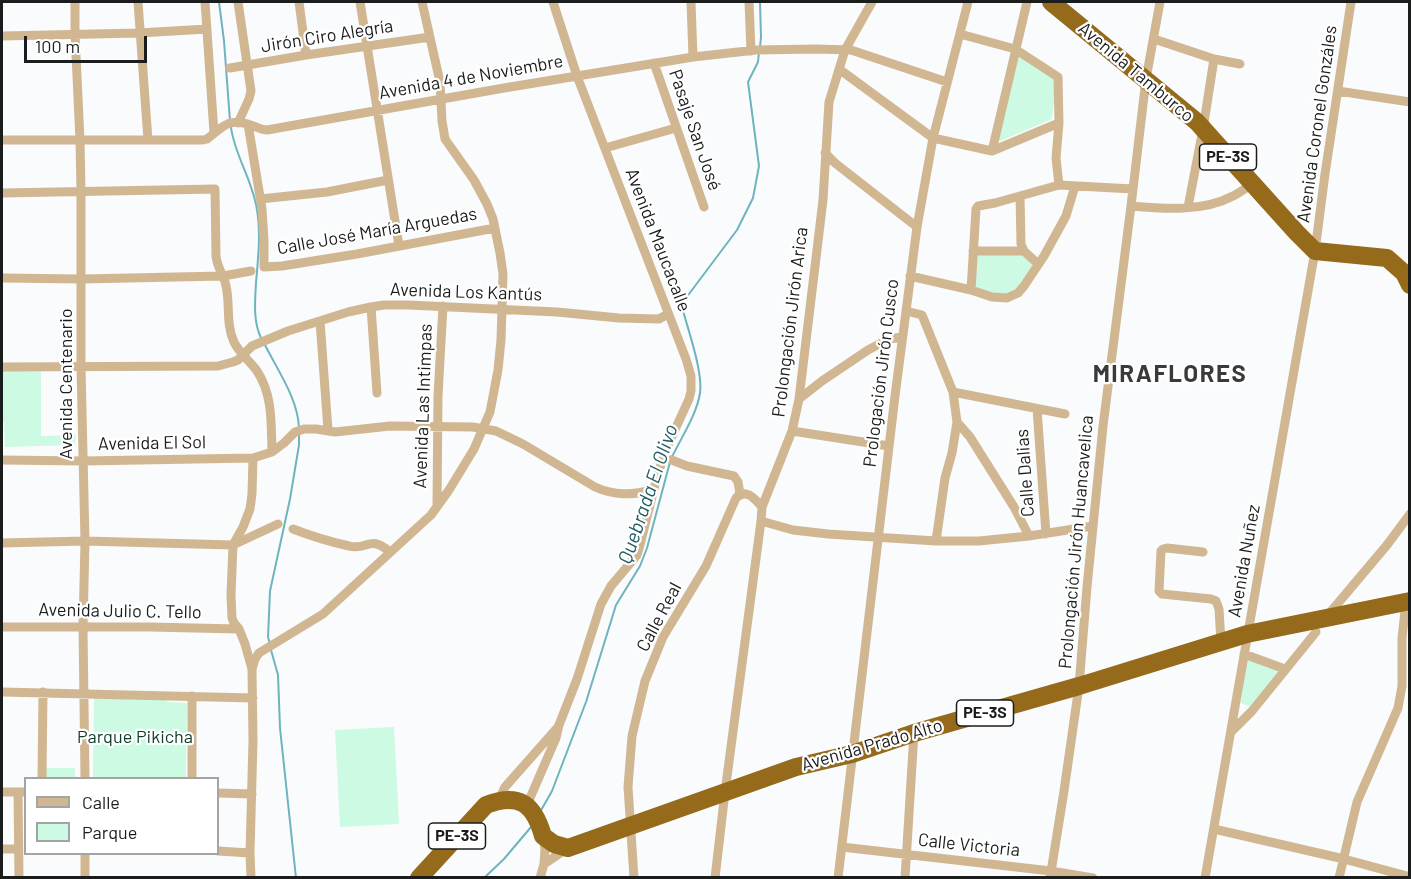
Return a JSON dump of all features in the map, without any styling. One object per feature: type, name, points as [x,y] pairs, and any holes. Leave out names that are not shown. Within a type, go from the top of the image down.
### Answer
[{"type":"highway","name":"Avenida Tamburco","points":[[1051,2],[1197,122],[1315,251]]},
{"type":"highway","points":[[1315,251],[1386,258],[1404,273],[1410,285]]},
{"type":"highway","name":"Avenida Prado Alto","points":[[568,848],[796,767],[852,754],[914,733],[1079,686],[1247,634],[1408,602]]},
{"type":"highway","points":[[432,878],[499,800],[517,800],[554,844],[568,848]]},
{"type":"highway","name":"PE-3S","points":[[419,878],[486,805],[499,800]]},
{"type":"street","name":"Avenida Centenario","points":[[75,2],[81,192],[81,367],[85,541],[84,777]]},
{"type":"street","points":[[138,2],[148,140]]},
{"type":"street","points":[[205,2],[214,133]]},
{"type":"street","points":[[2,140],[203,140],[237,123],[251,91],[238,2]]},
{"type":"street","points":[[299,2],[306,55]]},
{"type":"street","points":[[360,2],[399,246]]},
{"type":"street","points":[[252,669],[259,653],[323,614],[430,515],[465,464],[490,412],[500,354],[502,265],[495,228],[487,204],[445,139],[440,81],[422,2]]},
{"type":"street","name":"Avenida Maucacalle","points":[[536,821],[559,725],[577,679],[601,604],[605,593],[637,555],[653,490],[669,459],[689,399],[691,382],[686,360],[578,76],[553,2]]},
{"type":"street","points":[[691,2],[693,57]]},
{"type":"street","points":[[749,2],[754,51]]},
{"type":"street","name":"Prolongación Jirón Arica","points":[[715,878],[762,507],[792,431],[799,399],[823,200],[829,102],[845,50],[872,2]]},
{"type":"street","name":"Prologación Jirón Cusco","points":[[838,878],[917,227],[933,138],[968,2]]},
{"type":"street","points":[[992,151],[1027,2]]},
{"type":"street","name":"Prolongación Jirón Huancavelica","points":[[1051,874],[1079,686],[1112,349],[1146,79],[1160,2]]},
{"type":"street","name":"Avenida Coronel Gonzáles","points":[[1315,251],[1351,2]]},
{"type":"street","points":[[2,36],[207,29]]},
{"type":"street","points":[[960,34],[1015,49],[1058,77],[1059,123],[1056,158],[1059,185]]},
{"type":"street","name":"Jirón Ciro Alegría","points":[[231,68],[429,38]]},
{"type":"street","points":[[1154,39],[1214,59],[1240,64]]},
{"type":"street","name":"Avenida 4 de Noviembre","points":[[237,123],[267,130],[654,63],[754,51],[851,50],[947,82]]},
{"type":"street","points":[[1188,207],[1214,59]]},
{"type":"street","name":"Pasaje San José","points":[[654,63],[704,207]]},
{"type":"street","points":[[839,69],[933,138],[992,151],[1059,123]]},
{"type":"street","points":[[1338,91],[1410,102]]},
{"type":"street","points":[[237,123],[260,199],[327,192],[388,180]]},
{"type":"street","points":[[605,148],[676,128]]},
{"type":"street","points":[[825,153],[917,227]]},
{"type":"street","points":[[1131,206],[1157,209],[1205,206],[1231,197],[1252,184]]},
{"type":"street","points":[[971,290],[978,206],[1059,185],[1133,189]]},
{"type":"street","points":[[910,276],[992,297],[1007,298],[1018,293],[1066,216],[1075,186]]},
{"type":"street","points":[[2,193],[215,189],[216,255],[227,290],[233,339],[262,379],[269,399],[272,416],[272,452]]},
{"type":"street","points":[[1020,196],[1020,238],[1024,251],[1038,264]]},
{"type":"street","name":"Calle José María Arguedas","points":[[260,199],[264,267],[296,264],[495,228]]},
{"type":"street","points":[[973,251],[1024,251]]},
{"type":"street","name":"Avenida Nuñez","points":[[1205,878],[1315,251]]},
{"type":"street","points":[[2,278],[223,276],[251,271]]},
{"type":"street","name":"Avenida Los Kantús","points":[[244,355],[252,346],[262,342],[320,321],[384,304],[651,319],[659,319],[668,315]]},
{"type":"street","name":"Avenida Las Intimpas","points":[[437,506],[438,396],[443,306]]},
{"type":"street","points":[[371,307],[377,393]]},
{"type":"street","points":[[906,311],[922,315],[953,392],[957,422],[945,478],[936,541]]},
{"type":"street","points":[[320,321],[328,430],[390,426],[484,428],[523,444],[606,492],[629,495],[653,490]]},
{"type":"street","points":[[799,399],[868,350],[889,339],[902,337]]},
{"type":"street","points":[[2,367],[218,366],[233,362],[244,355]]},
{"type":"street","points":[[953,392],[1065,414]]},
{"type":"street","name":"Calle Dalias","points":[[1037,409],[1046,534]]},
{"type":"street","points":[[957,422],[970,437],[1014,507],[1029,536]]},
{"type":"street","name":"Avenida El Sol","points":[[2,460],[253,458],[272,452],[299,431],[328,430]]},
{"type":"street","points":[[792,431],[889,446]]},
{"type":"street","points":[[251,878],[252,669],[245,644],[232,618],[231,595],[233,545],[250,509],[253,458]]},
{"type":"street","points":[[669,459],[687,466],[734,476],[738,482],[740,494],[752,496],[762,507]]},
{"type":"street","name":"Calle Real","points":[[634,878],[628,787],[632,736],[645,681],[663,637],[706,566],[735,498],[740,494]]},
{"type":"street","points":[[1327,617],[1410,514]]},
{"type":"street","points":[[761,521],[793,530],[828,534],[936,541],[979,541],[1046,534],[1093,526]]},
{"type":"street","points":[[2,543],[85,541],[233,545],[278,524]]},
{"type":"street","points":[[293,529],[354,547],[377,543],[390,552]]},
{"type":"street","points":[[1203,552],[1163,549],[1161,551],[1160,591],[1162,594],[1216,601],[1219,609],[1221,642]]},
{"type":"street","points":[[1339,878],[1357,802],[1398,708],[1402,686],[1402,638],[1408,602]]},
{"type":"street","name":"Avenida Julio C. Tello","points":[[2,627],[239,629]]},
{"type":"street","points":[[1231,732],[1252,711],[1316,632]]},
{"type":"street","points":[[1244,654],[1285,669]]},
{"type":"street","points":[[2,692],[253,698]]},
{"type":"street","points":[[42,777],[43,692]]},
{"type":"street","points":[[192,696],[192,777]]},
{"type":"street","points":[[499,800],[505,787],[559,725]]},
{"type":"street","points":[[905,878],[914,733]]},
{"type":"street","points":[[2,792],[22,792],[18,849],[19,878]]},
{"type":"street","points":[[219,793],[252,794]]},
{"type":"street","points":[[536,821],[545,849],[540,878]]},
{"type":"street","points":[[1214,829],[1410,877]]},
{"type":"street","name":"Calle Victoria","points":[[842,847],[1093,878]]},
{"type":"street","points":[[544,864],[568,848]]},
{"type":"street","points":[[2,849],[18,849]]},
{"type":"street","points":[[219,851],[250,853]]},
{"type":"street","points":[[85,855],[85,878]]},
{"type":"green space","points":[[1019,53],[1057,77],[1052,118],[1000,141],[997,136]]},
{"type":"green space","points":[[980,253],[1025,255],[1032,264],[1032,268],[1021,286],[1005,296],[979,290],[976,286],[976,257]]},
{"type":"green space","points":[[2,370],[41,370],[41,436],[76,435],[75,445],[5,447],[4,422],[2,422]]},
{"type":"green space","points":[[1245,659],[1281,671],[1251,707],[1241,703]]},
{"type":"green space","name":"Parque Pikicha","points":[[94,694],[164,697],[167,702],[187,703],[186,777],[93,777]]},
{"type":"green space","points":[[394,727],[399,824],[340,827],[335,730]]},
{"type":"green space","points":[[45,768],[75,768],[75,777],[46,777]]},
{"type":"waterway","points":[[219,2],[230,121]]},
{"type":"waterway","name":"Quebrada El Olivo","points":[[760,2],[760,47]]},
{"type":"waterway","name":"Quebrada El Olivo","points":[[672,457],[692,417],[700,393],[697,362],[682,307],[686,298],[737,230],[753,198],[759,166],[748,82],[758,62],[759,52]]},
{"type":"waterway","points":[[231,127],[257,210],[259,237],[255,311],[261,338]]},
{"type":"waterway","points":[[265,345],[291,396],[299,428]]},
{"type":"waterway","points":[[270,644],[268,637],[270,591],[290,499],[299,434]]},
{"type":"waterway","name":"Quebrada El Olivo","points":[[540,812],[552,791],[586,702],[616,605],[640,566],[647,548],[670,462]]},
{"type":"waterway","points":[[271,650],[278,675],[280,728],[296,878]]},
{"type":"waterway","name":"Quebrada El Olivo","points":[[484,878],[504,859],[531,827]]},
{"type":"district","name":"MIRAFLORES","points":[[1170,374]]}]
